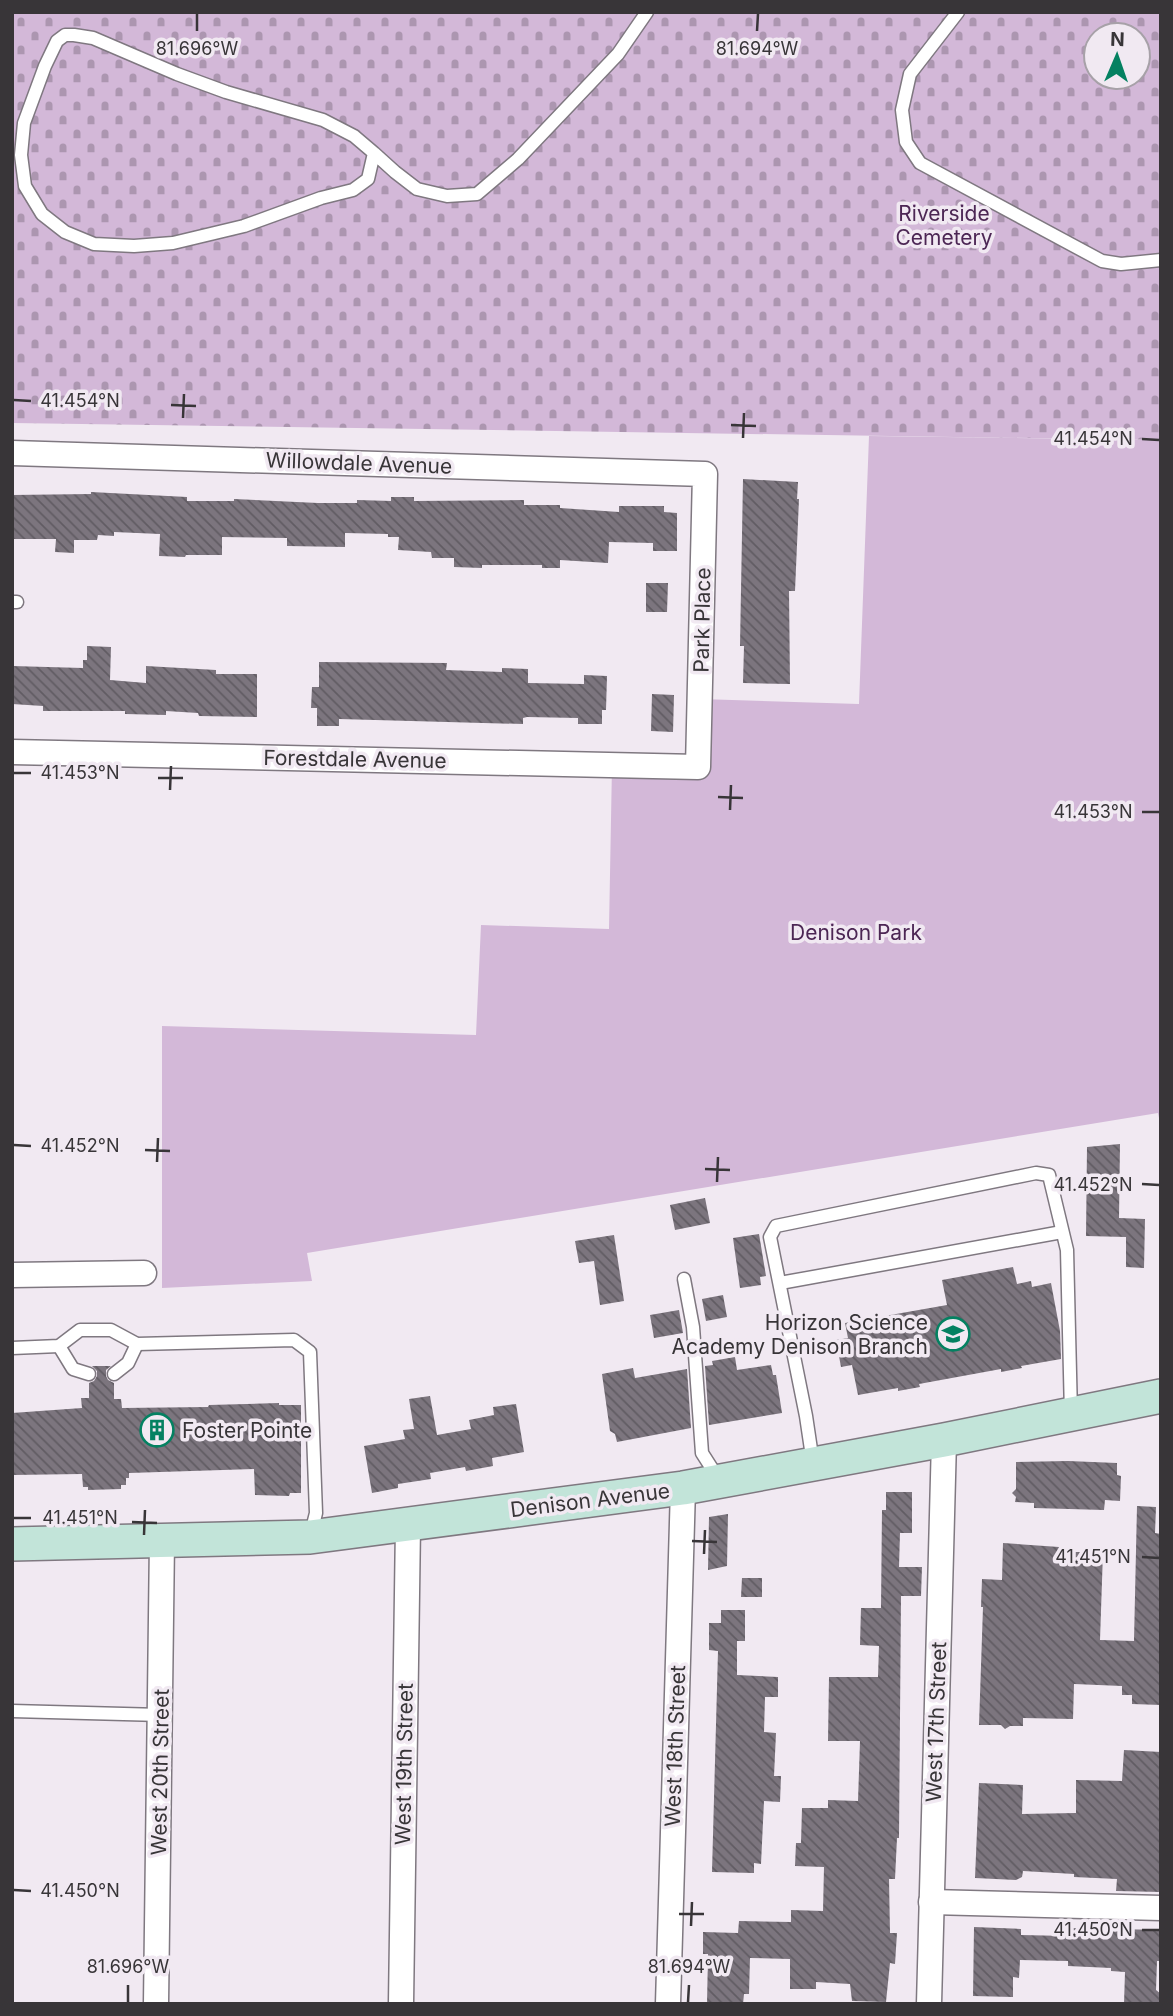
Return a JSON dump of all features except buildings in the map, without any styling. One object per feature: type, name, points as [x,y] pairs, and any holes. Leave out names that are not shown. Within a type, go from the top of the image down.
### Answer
[{"type":"main road","name":"Denison Avenue","points":[[12,1544],[310,1537],[408,1525],[683,1488],[944,1440],[1161,1396]]},
{"type":"street","name":"Willowdale Avenue","points":[[12,453],[705,474]]},
{"type":"street","name":"Park Place","points":[[698,767],[705,474]]},
{"type":"street","name":"Forestdale Avenue","points":[[12,751],[698,767]]},
{"type":"street","points":[[12,1275],[144,1273]]},
{"type":"street","name":"West 17th Street","points":[[929,2004],[944,1440]]},
{"type":"street","name":"West 18th Street","points":[[668,2004],[683,1488]]},
{"type":"street","name":"West 19th Street","points":[[401,2004],[408,1525]]},
{"type":"street","name":"West 20th Street","points":[[156,2004],[162,1540]]},
{"type":"street","points":[[931,1902],[1161,1908]]},
{"type":"lane","points":[[374,153],[368,179],[353,190],[321,198],[244,226],[173,243],[134,246],[94,244],[65,232],[42,214],[25,186],[21,155],[24,123],[45,66],[57,41],[65,35],[74,35],[93,37],[226,92],[323,120],[354,136],[417,188],[447,196],[477,194],[517,159],[618,54],[647,12]]},
{"type":"lane","points":[[958,12],[910,74],[902,110],[906,142],[920,163],[1102,261],[1121,264],[1161,260]]},
{"type":"lane","points":[[813,1464],[770,1237],[776,1226],[1036,1173],[1049,1175],[1067,1250],[1070,1414]]},
{"type":"lane","points":[[780,1283],[1062,1232]]},
{"type":"lane","points":[[684,1279],[693,1327],[702,1453],[720,1481]]},
{"type":"lane","points":[[12,1348],[59,1346],[80,1330],[111,1330],[137,1344],[294,1340],[310,1352],[316,1513],[310,1537]]},
{"type":"lane","points":[[114,1374],[128,1363],[137,1344]]},
{"type":"lane","points":[[59,1346],[73,1368],[89,1374]]},
{"type":"lane","points":[[12,1711],[161,1715]]},
{"type":"green space","name":"Riverside Cemetery","points":[[12,12],[1161,12],[1161,440],[12,423]]},
{"type":"green space","name":"Denison Park","points":[[869,436],[1161,440],[1161,1128],[1158,1113],[307,1253],[312,1281],[162,1288],[162,1026],[476,1035],[481,925],[609,929],[612,765],[698,766],[700,699],[859,704]]},
{"type":"place","name":"Horizon Science Academy Denison Branch","points":[[953,1334]]},
{"type":"place","name":"Foster Pointe","points":[[157,1430]]}]
